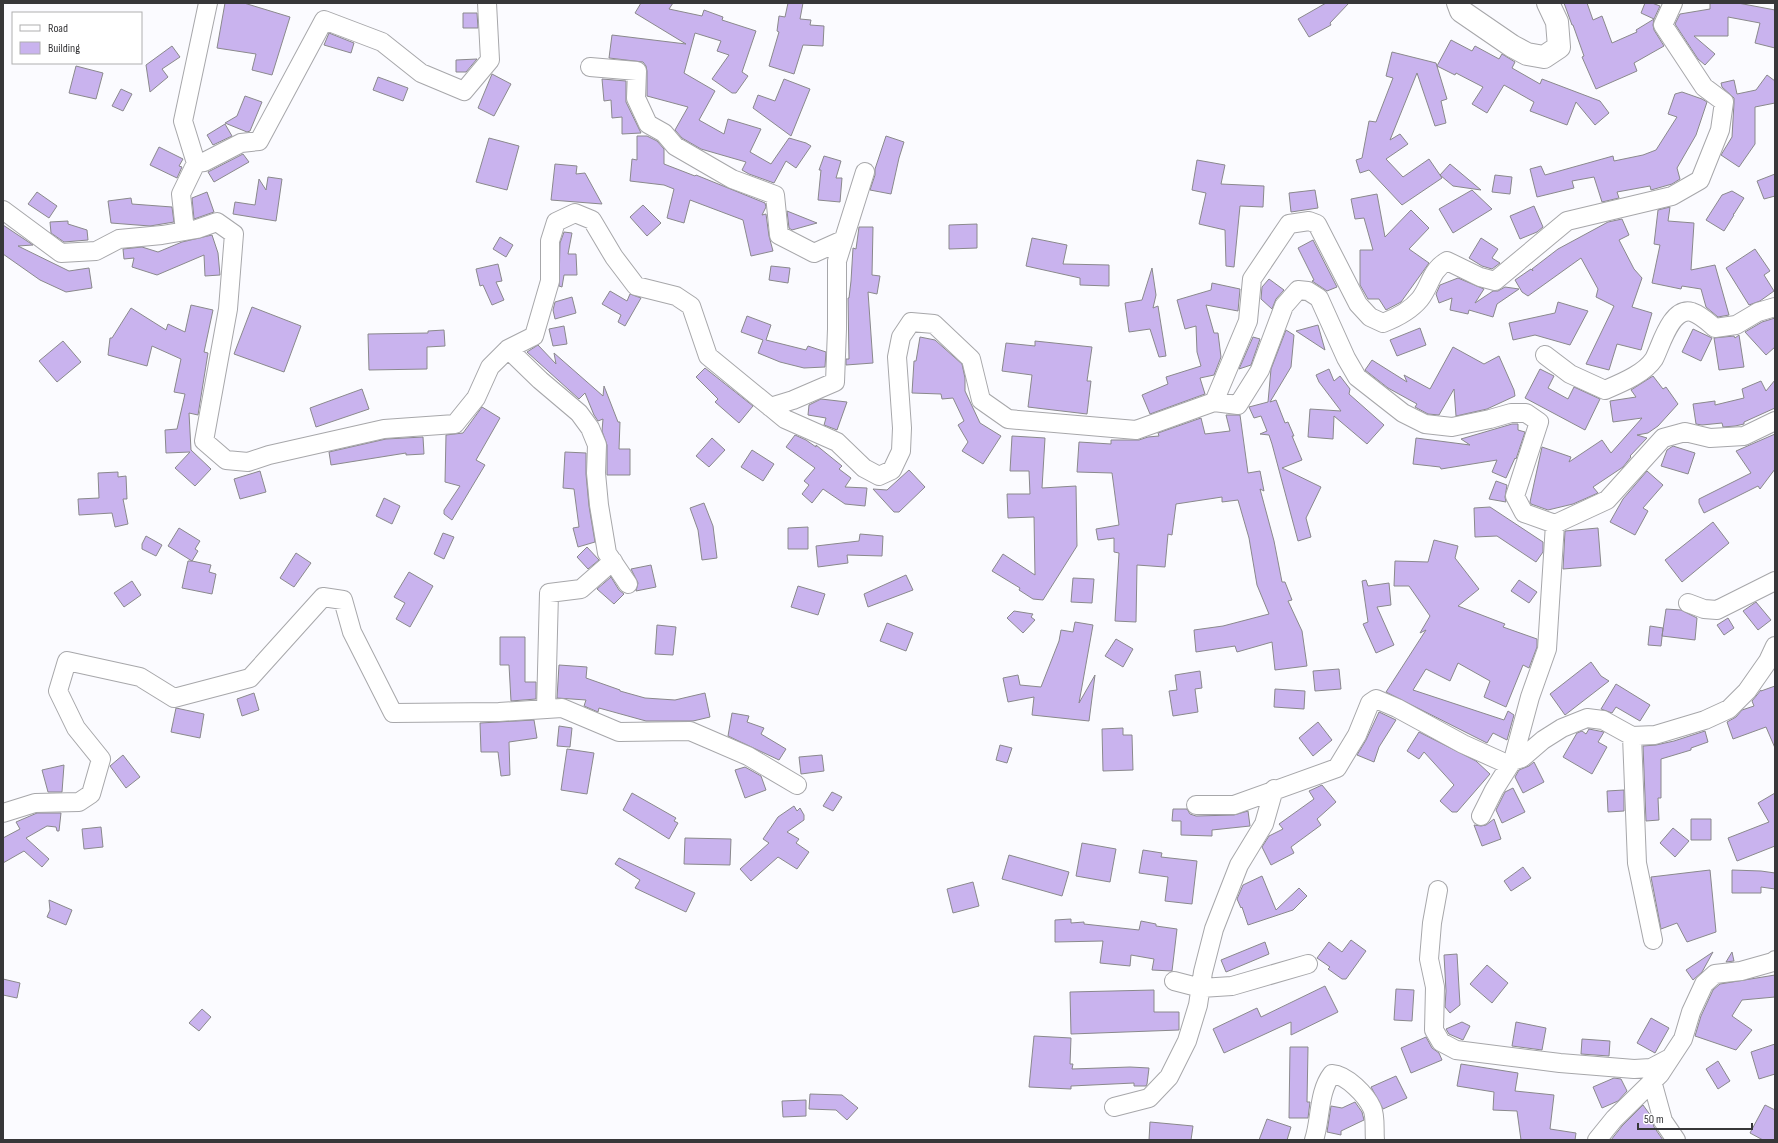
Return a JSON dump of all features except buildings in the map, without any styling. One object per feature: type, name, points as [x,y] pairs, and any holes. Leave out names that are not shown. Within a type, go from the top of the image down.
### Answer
[{"type":"main road","points":[[1458,3],[1461,11],[1512,46],[1527,54],[1544,57],[1559,47],[1557,22],[1548,3]]},
{"type":"street","points":[[185,231],[181,194],[196,163],[183,121],[208,3]]},
{"type":"street","points":[[196,163],[204,162],[241,143],[259,141],[324,20],[382,42],[421,73],[464,91],[490,60],[487,3]]},
{"type":"street","points":[[1214,402],[1248,321],[1252,279],[1289,224],[1309,220],[1317,224],[1358,304],[1370,317],[1383,323],[1398,318],[1420,299],[1438,266],[1447,261],[1480,277],[1495,281],[1567,221],[1672,196],[1700,180],[1720,130],[1724,102],[1704,87],[1663,25],[1673,3]]},
{"type":"street","points":[[590,67],[637,71],[636,98],[648,124],[664,133],[675,146],[732,179],[775,195],[780,235],[814,253],[843,240]]},
{"type":"street","points":[[770,407],[793,400],[835,382],[837,329],[836,261],[865,172]]},
{"type":"street","points":[[3,210],[61,253],[96,251],[119,239],[185,231],[217,222],[234,234],[228,309],[204,441],[226,460],[248,462],[269,455],[384,429],[455,424],[476,398],[490,368],[508,349],[534,336],[550,281],[550,241],[556,222],[575,213],[592,220],[614,257],[636,286],[676,296],[691,306],[708,356],[785,419],[837,442],[864,468],[880,476],[892,470],[901,451],[902,428],[897,357],[900,337],[911,322],[934,324],[971,359],[980,400],[1008,419],[1136,430],[1214,402],[1238,405],[1260,370],[1284,306],[1298,290],[1308,292],[1319,298],[1346,358],[1357,377],[1403,413],[1425,424],[1452,427],[1490,420],[1511,413],[1526,413],[1539,422],[1515,496],[1524,513],[1555,524],[1607,500],[1663,438],[1685,432],[1710,438],[1744,436],[1775,421]]},
{"type":"street","points":[[1545,354],[1570,374],[1605,390],[1632,378],[1653,359],[1669,326],[1682,313],[1691,312],[1702,317],[1715,328],[1736,326],[1758,312],[1775,307]]},
{"type":"street","points":[[508,349],[540,380],[579,413],[590,428],[597,446],[596,473],[603,536],[607,553],[628,584]]},
{"type":"street","points":[[1481,816],[1513,760],[1530,697],[1547,649],[1555,524]]},
{"type":"street","points":[[546,709],[549,593],[581,589],[612,561]]},
{"type":"street","points":[[1688,603],[1704,609],[1718,610],[1775,581]]},
{"type":"street","points":[[3,813],[35,803],[79,802],[91,794],[102,759],[76,728],[58,691],[67,661],[140,677],[174,698],[250,678],[323,597],[343,600],[352,632],[393,713],[499,712],[562,708],[619,732],[690,732],[748,756],[797,785]]},
{"type":"street","points":[[1196,805],[1234,804],[1337,768],[1357,735],[1370,703],[1376,699],[1397,708],[1463,744],[1505,762],[1522,758],[1543,740],[1562,728],[1587,718],[1603,720],[1632,736],[1655,735],[1705,720],[1729,709],[1747,691],[1768,661],[1775,646]]},
{"type":"street","points":[[1632,736],[1637,863],[1653,940]]},
{"type":"street","points":[[1114,1107],[1149,1098],[1169,1077],[1187,1041],[1198,1004],[1214,929],[1239,865],[1264,824],[1274,789]]},
{"type":"street","points":[[1438,890],[1432,923],[1429,959],[1435,986],[1434,1030],[1441,1042],[1456,1050],[1560,1063],[1634,1069],[1651,1068],[1670,1058]]},
{"type":"street","points":[[1597,1140],[1614,1119],[1660,1074],[1682,1039],[1691,1012],[1704,984],[1715,974],[1741,971],[1773,962],[1775,960]]},
{"type":"street","points":[[1174,981],[1201,988],[1232,986],[1308,964]]},
{"type":"street","points":[[1314,1140],[1322,1096],[1327,1080],[1332,1074],[1340,1074],[1356,1086],[1373,1109],[1375,1140]]},
{"type":"street","points":[[1652,1082],[1663,1121],[1676,1140]]}]
